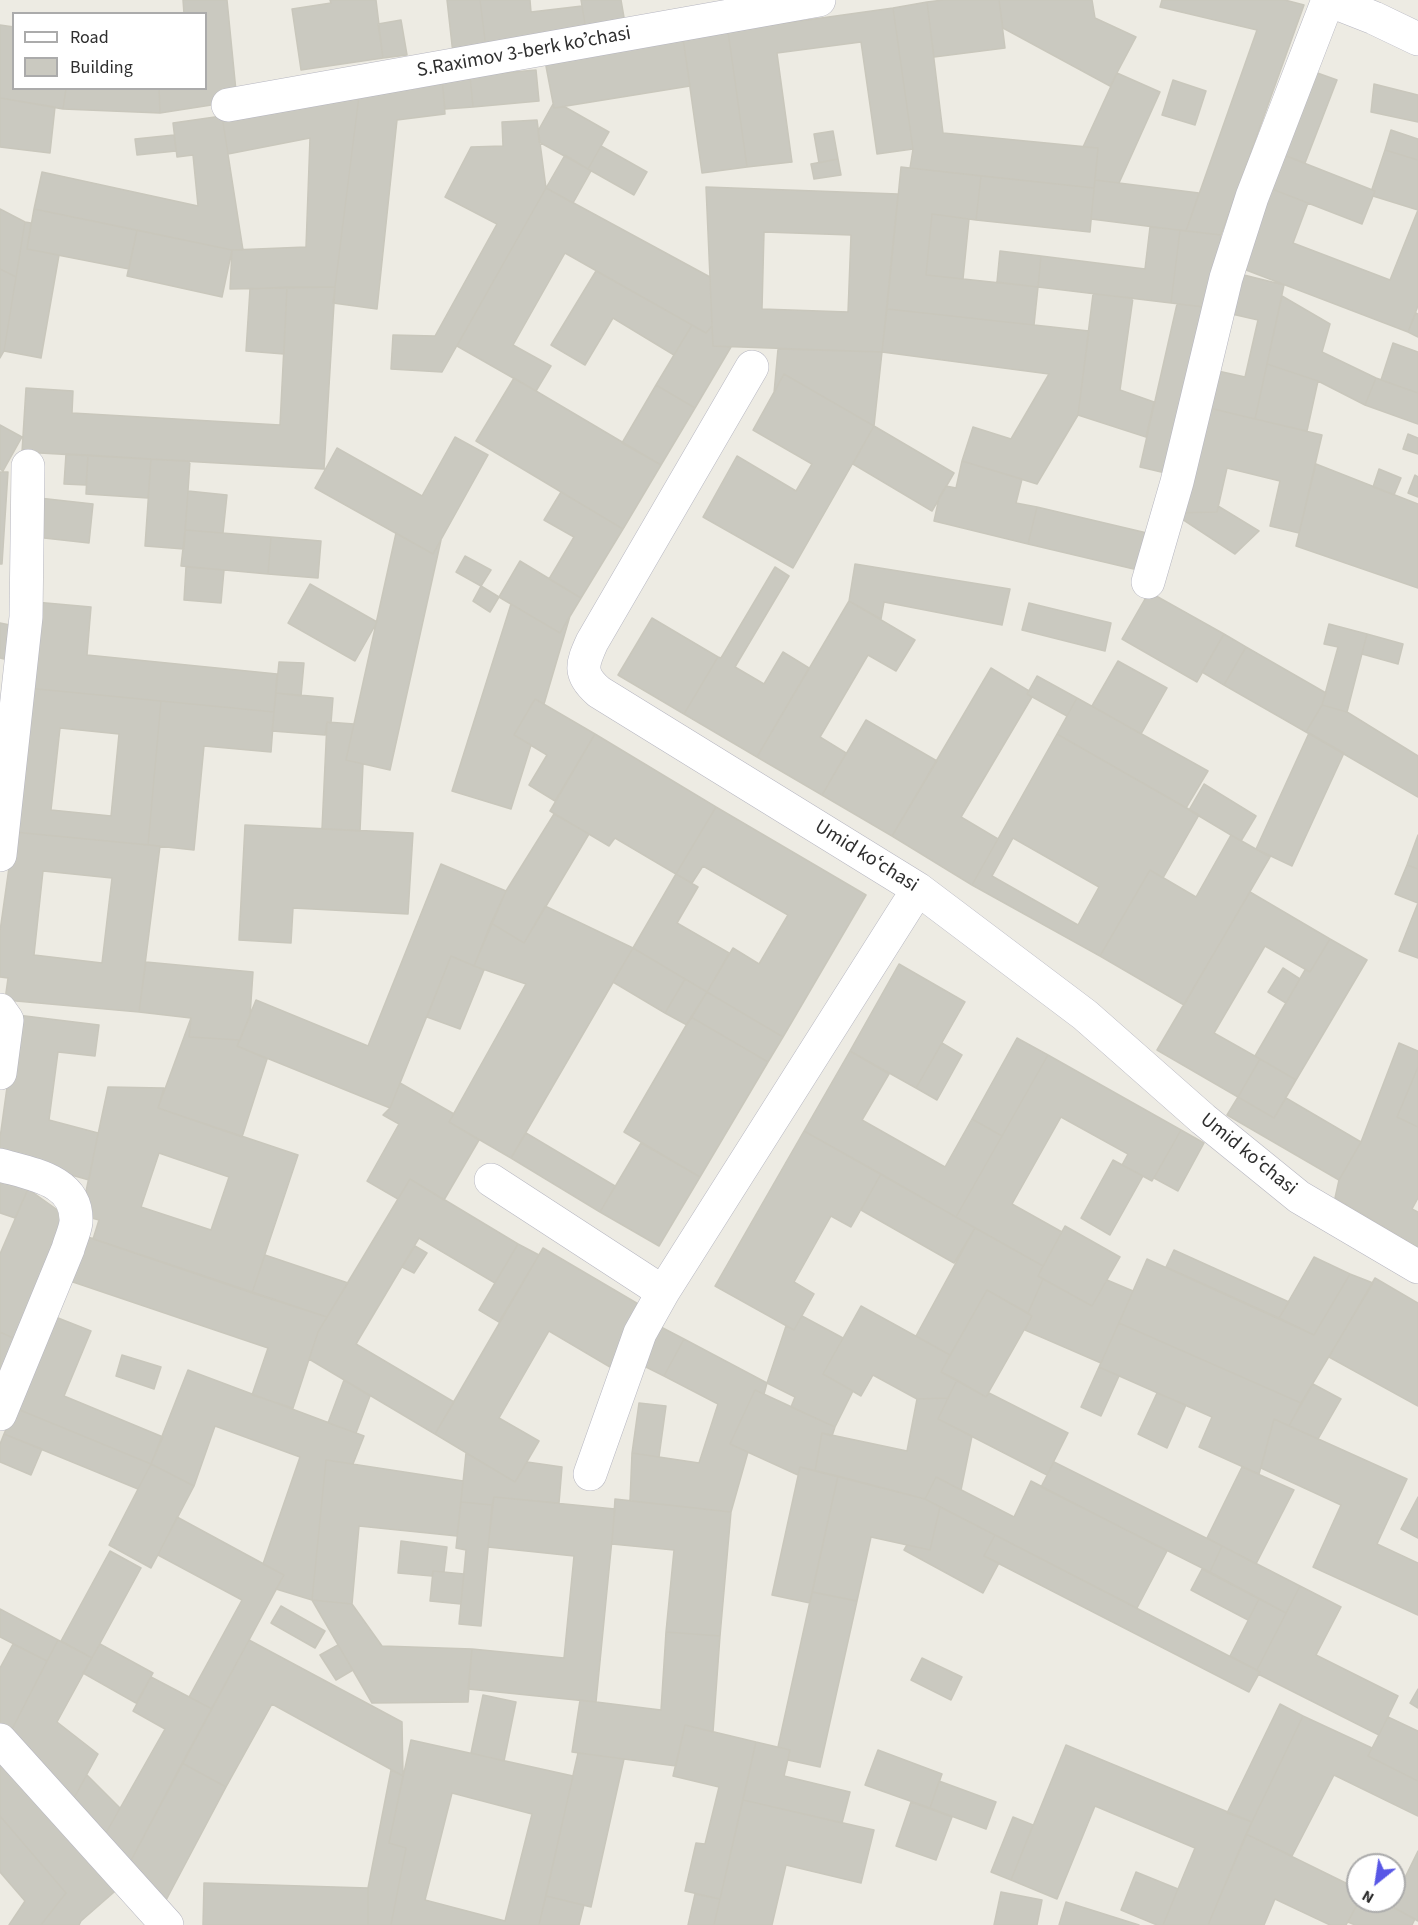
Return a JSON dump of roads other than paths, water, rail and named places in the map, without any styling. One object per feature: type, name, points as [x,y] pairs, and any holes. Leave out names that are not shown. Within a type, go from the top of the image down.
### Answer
[{"type":"street","name":"S.Raximov 3-berk koʼchasi","points":[[228,105],[819,0]]},
{"type":"street","points":[[1148,582],[1177,482],[1226,278],[1252,197],[1328,0],[1418,39]]},
{"type":"street","name":"Umid koʻchasi","points":[[752,367],[592,642],[584,660],[583,673],[589,683],[599,692],[918,889],[1085,1015],[1203,1119],[1299,1197],[1418,1267]]},
{"type":"street","points":[[0,855],[26,617],[28,466]]},
{"type":"street","points":[[590,1474],[640,1334],[663,1292],[918,889]]},
{"type":"street","points":[[0,1010],[7,1020],[0,1073]]},
{"type":"street","points":[[0,1165],[33,1174],[62,1186],[74,1202],[76,1222],[68,1250],[0,1414]]},
{"type":"street","points":[[491,1180],[663,1292]]},
{"type":"street","points":[[0,1740],[167,1925]]}]
